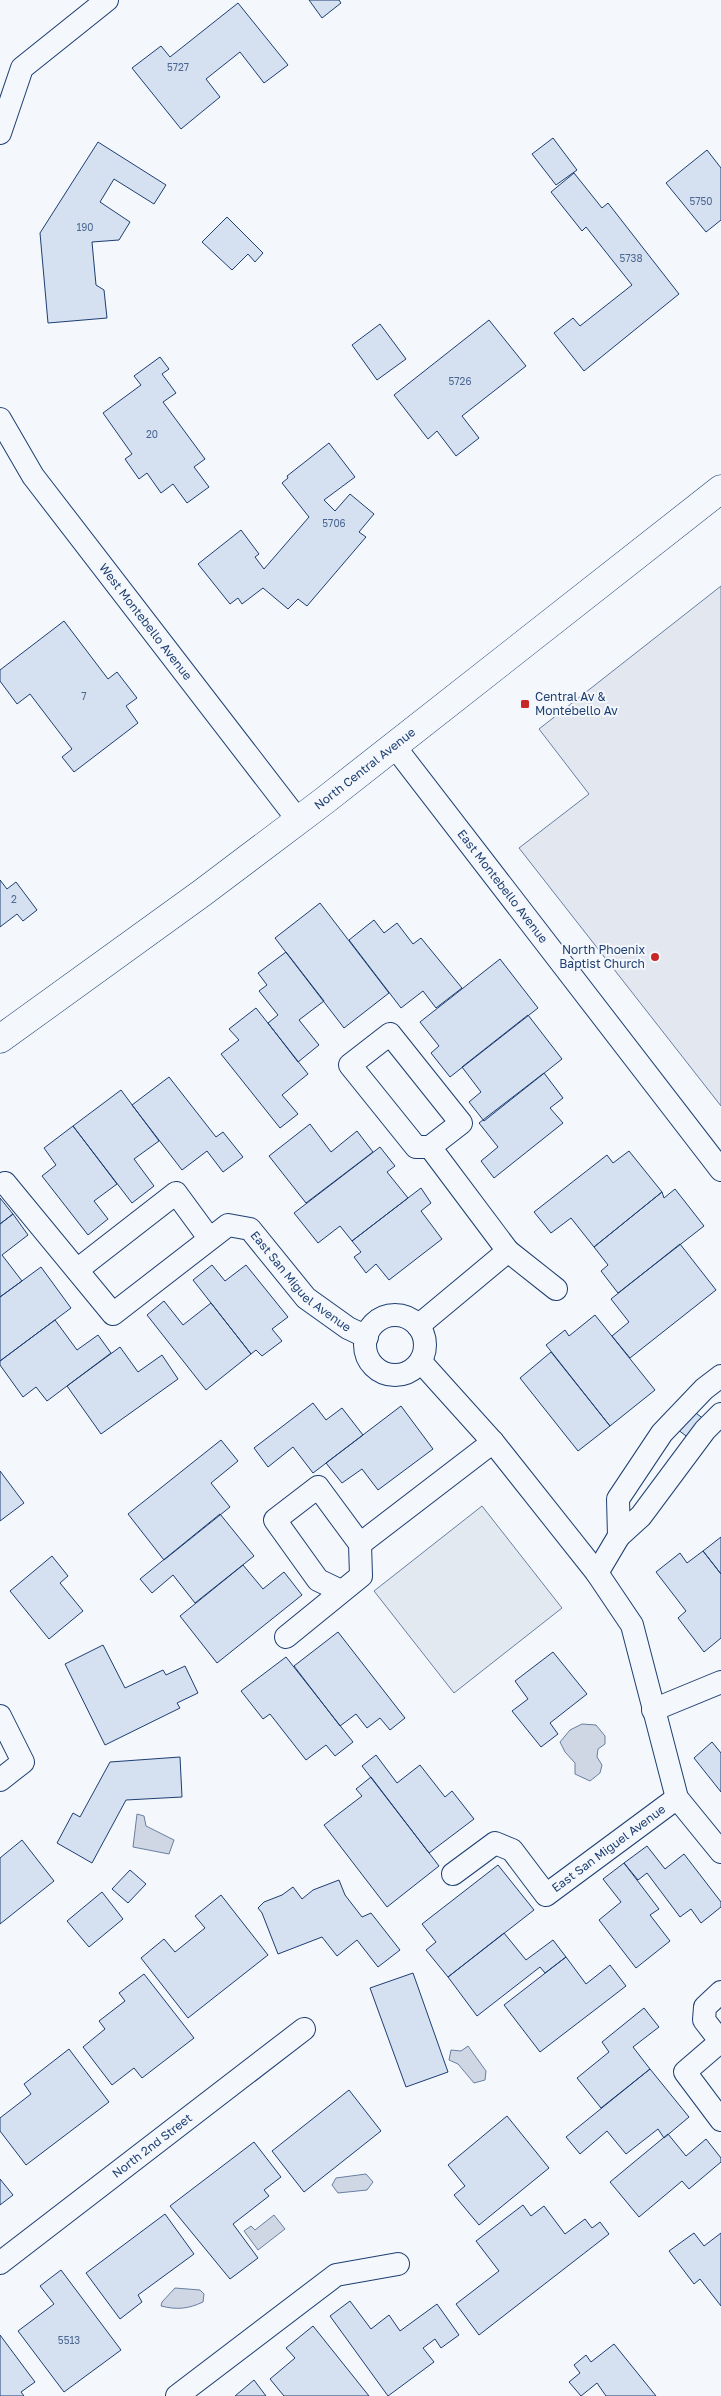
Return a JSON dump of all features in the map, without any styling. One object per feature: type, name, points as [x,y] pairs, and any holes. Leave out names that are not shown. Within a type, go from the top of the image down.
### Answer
[{"type":"main road","name":"North Central Avenue","points":[[0,1039],[202,893],[298,820],[721,489]]},
{"type":"street","points":[[0,80],[22,68],[107,0]]},
{"type":"street","points":[[0,133],[22,68]]},
{"type":"street","name":"West Montebello Avenue","points":[[0,419],[32,476],[298,820]]},
{"type":"street","name":"East Montebello Avenue","points":[[395,746],[721,1170]]},
{"type":"street","points":[[390,1034],[461,1123],[430,1147],[416,1147],[350,1065],[390,1034]]},
{"type":"street","points":[[430,1147],[508,1252],[556,1289]]},
{"type":"street","name":"East San Miguel Avenue","points":[[5,1182],[112,1314],[228,1225],[250,1229],[306,1298],[348,1328],[367,1337]]},
{"type":"street","points":[[77,1270],[176,1193],[209,1238]]},
{"type":"street","points":[[421,1362],[426,1343],[418,1326],[508,1252]]},
{"type":"street","name":"East San Miguel Avenue","points":[[418,1326],[402,1316],[392,1316],[375,1324],[367,1337],[366,1351],[370,1361],[385,1374],[395,1376],[405,1374],[421,1362],[493,1442],[597,1573],[632,1625],[676,1798],[721,1852]]},
{"type":"street","points":[[619,1536],[618,1499],[662,1433],[704,1389],[721,1376]]},
{"type":"street","points":[[597,1573],[619,1536],[641,1516],[705,1430],[721,1414]]},
{"type":"street","points":[[360,1544],[493,1442]]},
{"type":"street","points":[[286,1637],[361,1576],[360,1544],[318,1487],[275,1520],[318,1580],[341,1591]]},
{"type":"street","points":[[653,1710],[721,1682]]},
{"type":"street","points":[[0,1716],[22,1762],[0,1780]]},
{"type":"street","name":"East San Miguel Avenue","points":[[454,1874],[495,1843],[512,1850],[546,1895],[676,1798]]},
{"type":"street","points":[[721,1992],[705,2007],[704,2020],[721,2042],[684,2072],[721,2120]]},
{"type":"street","name":"North 2nd Street","points":[[0,2263],[304,2029]]},
{"type":"street","points":[[177,2396],[336,2275],[398,2264]]},
{"type":"shaded area","name":"North Phoenix Baptist Church","points":[[721,586],[721,1106],[519,848],[589,794],[539,729]]},
{"type":"shaded area","points":[[482,1506],[562,1608],[454,1693],[374,1591]]},
{"type":"shaded area","points":[[582,1724],[596,1725],[605,1736],[605,1744],[598,1749],[597,1757],[602,1765],[600,1773],[590,1781],[575,1774],[575,1763],[565,1752],[560,1742],[570,1730]]},
{"type":"shaded area","points":[[137,1814],[144,1816],[146,1826],[174,1840],[169,1854],[133,1847]]},
{"type":"shaded area","points":[[468,2046],[486,2071],[485,2080],[474,2083],[458,2064],[449,2060],[451,2050],[461,2051]]},
{"type":"shaded area","points":[[366,2174],[373,2182],[367,2190],[338,2193],[332,2185],[336,2178]]},
{"type":"shaded area","points":[[274,2215],[285,2229],[258,2250],[244,2231],[251,2226],[255,2230]]},
{"type":"shaded area","points":[[175,2288],[200,2290],[204,2294],[203,2302],[182,2308],[161,2306],[162,2302]]},
{"type":"building","points":[[309,0],[339,0],[341,3],[322,18]]},
{"type":"building","points":[[238,3],[288,65],[264,83],[240,52],[206,79],[220,97],[181,129],[132,68],[161,46],[170,57]]},
{"type":"building","points":[[553,138],[577,170],[556,185],[532,154]]},
{"type":"building","points":[[98,142],[166,185],[154,204],[114,179],[100,202],[130,222],[119,240],[92,242],[96,285],[104,290],[107,318],[48,323],[40,233]]},
{"type":"building","points":[[707,150],[721,168],[721,220],[706,232],[666,183]]},
{"type":"building","points":[[574,173],[602,208],[608,203],[679,294],[584,371],[554,333],[573,318],[580,326],[632,285],[586,227],[582,231],[551,192]]},
{"type":"building","points":[[227,217],[263,253],[255,262],[248,254],[232,270],[202,242]]},
{"type":"building","points":[[489,320],[526,366],[462,416],[479,438],[456,456],[437,431],[428,439],[394,395]]},
{"type":"building","points":[[380,324],[406,359],[377,380],[352,345]]},
{"type":"building","points":[[160,357],[169,369],[162,374],[176,393],[163,402],[205,459],[194,467],[209,487],[187,503],[173,484],[161,493],[147,473],[139,479],[125,459],[132,454],[103,413],[141,385],[134,376]]},
{"type":"building","points":[[329,443],[355,477],[324,500],[335,511],[350,494],[374,514],[359,532],[366,537],[307,606],[298,599],[288,609],[263,588],[242,604],[238,598],[230,604],[198,564],[241,530],[259,554],[255,557],[264,569],[309,517],[282,483],[288,478],[287,476]]},
{"type":"building","points":[[64,621],[108,679],[117,672],[137,698],[126,706],[138,723],[74,772],[62,757],[72,749],[30,694],[17,704],[0,681],[0,670]]},
{"type":"building","points":[[0,880],[7,889],[16,882],[37,910],[23,921],[17,914],[0,927]]},
{"type":"building","points":[[320,903],[389,993],[344,1028],[275,938]]},
{"type":"building","points":[[374,920],[384,933],[397,923],[413,944],[421,938],[462,988],[436,1008],[423,991],[401,1008],[349,940]]},
{"type":"building","points":[[286,952],[324,1001],[299,1020],[319,1045],[298,1062],[268,1023],[278,1015],[259,991],[267,985],[258,973]]},
{"type":"building","points":[[500,959],[538,1008],[450,1077],[431,1053],[439,1046],[420,1022]]},
{"type":"building","points":[[256,1008],[308,1074],[282,1095],[298,1114],[280,1128],[221,1054],[239,1040],[229,1029]]},
{"type":"building","points":[[528,1015],[562,1059],[484,1121],[469,1102],[481,1092],[462,1067]]},
{"type":"building","points":[[544,1073],[563,1098],[550,1108],[563,1123],[494,1178],[481,1161],[498,1147],[479,1123]]},
{"type":"building","points":[[169,1077],[216,1137],[223,1132],[243,1157],[223,1172],[207,1151],[182,1170],[132,1105]]},
{"type":"building","points":[[121,1090],[159,1141],[134,1159],[154,1186],[132,1203],[73,1126]]},
{"type":"building","points":[[310,1124],[331,1152],[357,1131],[373,1152],[306,1203],[269,1156]]},
{"type":"building","points":[[73,1126],[117,1184],[94,1201],[108,1219],[88,1235],[42,1176],[56,1165],[44,1148]]},
{"type":"building","points":[[380,1147],[395,1166],[387,1172],[408,1198],[352,1241],[340,1226],[318,1243],[294,1213]]},
{"type":"building","points":[[629,1151],[662,1192],[594,1247],[571,1218],[551,1233],[534,1212],[607,1155],[613,1163]]},
{"type":"building","points":[[421,1188],[431,1203],[421,1211],[442,1239],[389,1280],[376,1264],[366,1273],[354,1257],[361,1252],[352,1241]]},
{"type":"building","points":[[675,1189],[704,1226],[618,1293],[601,1271],[608,1265],[594,1247],[662,1192],[664,1198]]},
{"type":"building","points":[[0,1198],[13,1214],[0,1224]]},
{"type":"building","points":[[13,1214],[28,1235],[2,1255],[22,1281],[0,1297],[0,1224]]},
{"type":"building","points":[[680,1244],[716,1290],[630,1358],[612,1336],[629,1322],[611,1299]]},
{"type":"building","points":[[212,1265],[225,1281],[246,1265],[288,1317],[272,1329],[282,1341],[262,1356],[256,1350],[251,1354],[193,1280]]},
{"type":"building","points":[[41,1267],[71,1308],[0,1361],[0,1297]]},
{"type":"building","points":[[164,1301],[183,1325],[211,1303],[251,1354],[206,1390],[147,1315]]},
{"type":"building","points":[[595,1315],[655,1390],[610,1426],[546,1345],[565,1330],[569,1336]]},
{"type":"building","points":[[55,1320],[77,1350],[98,1335],[111,1353],[47,1401],[36,1387],[23,1397],[0,1365],[0,1361]]},
{"type":"building","points":[[120,1347],[138,1372],[162,1355],[178,1379],[101,1434],[67,1386]]},
{"type":"building","points":[[551,1352],[610,1426],[578,1451],[520,1378]]},
{"type":"building","points":[[313,1403],[326,1420],[342,1408],[363,1435],[313,1473],[293,1447],[268,1467],[254,1448]]},
{"type":"building","points":[[401,1406],[433,1449],[378,1490],[362,1469],[342,1483],[326,1463]]},
{"type":"building","points":[[692,1410],[705,1420],[690,1439],[677,1429]]},
{"type":"building","points":[[221,1440],[238,1461],[211,1483],[230,1507],[164,1560],[128,1514]]},
{"type":"building","points":[[0,1471],[24,1503],[0,1521]]},
{"type":"building","points":[[220,1514],[254,1556],[195,1603],[173,1575],[152,1593],[140,1579]]},
{"type":"building","points":[[721,1537],[721,1574],[703,1551]]},
{"type":"building","points":[[703,1551],[721,1574],[721,1638],[704,1652],[678,1618],[686,1611],[656,1572],[680,1553],[687,1563]]},
{"type":"building","points":[[52,1556],[68,1576],[60,1583],[83,1611],[49,1639],[10,1591]]},
{"type":"building","points":[[243,1565],[263,1589],[284,1572],[302,1595],[217,1663],[180,1616]]},
{"type":"building","points":[[338,1632],[405,1718],[390,1730],[380,1718],[367,1728],[356,1714],[340,1726],[294,1666]]},
{"type":"building","points":[[103,1645],[125,1688],[163,1670],[166,1675],[185,1666],[198,1693],[177,1703],[180,1708],[105,1745],[65,1664]]},
{"type":"building","points":[[553,1652],[587,1694],[550,1723],[558,1734],[541,1747],[512,1711],[528,1699],[515,1681]]},
{"type":"building","points":[[286,1657],[353,1742],[335,1756],[326,1745],[306,1760],[270,1714],[263,1719],[241,1691]]},
{"type":"building","points":[[712,1742],[721,1753],[721,1792],[694,1758]]},
{"type":"building","points":[[376,1755],[397,1783],[420,1765],[445,1797],[452,1791],[474,1819],[429,1853],[362,1766]]},
{"type":"building","points":[[180,1757],[182,1797],[126,1800],[92,1863],[57,1843],[73,1813],[80,1817],[110,1762]]},
{"type":"building","points":[[371,1777],[439,1866],[387,1907],[324,1825],[362,1796],[356,1789]]},
{"type":"building","points":[[22,1840],[54,1881],[0,1924],[0,1858]]},
{"type":"building","points":[[647,1846],[665,1869],[684,1854],[721,1902],[721,1907],[701,1923],[691,1909],[680,1917],[647,1873],[638,1880],[624,1863]]},
{"type":"building","points":[[624,1863],[659,1909],[650,1915],[670,1941],[636,1968],[599,1920],[621,1902],[603,1879]]},
{"type":"building","points":[[498,1865],[534,1910],[448,1977],[426,1950],[436,1942],[422,1924]]},
{"type":"building","points":[[130,1870],[146,1884],[128,1903],[112,1889]]},
{"type":"building","points":[[339,1880],[345,1895],[362,1917],[371,1913],[400,1950],[378,1967],[357,1940],[337,1956],[322,1937],[278,1954],[262,1913],[258,1908],[264,1902],[282,1895],[293,1887],[302,1899],[313,1890]]},
{"type":"building","points":[[102,1892],[123,1919],[89,1947],[67,1921]]},
{"type":"building","points":[[221,1895],[268,1955],[188,2018],[141,1958],[164,1939],[175,1952],[205,1928],[195,1916]]},
{"type":"building","points":[[504,1933],[526,1960],[553,1940],[566,1957],[545,1973],[540,1967],[477,2016],[448,1977]]},
{"type":"building","points":[[566,1957],[586,1984],[610,1965],[626,1986],[540,2052],[504,2005]]},
{"type":"building","points":[[413,1973],[448,2072],[406,2087],[370,1988]]},
{"type":"building","points":[[144,1974],[194,2038],[142,2078],[134,2068],[112,2085],[83,2047],[105,2029],[99,2021],[125,2001],[119,1993]]},
{"type":"building","points":[[644,2008],[659,2027],[633,2047],[650,2069],[601,2108],[577,2078],[609,2052],[602,2042]]},
{"type":"building","points":[[69,2049],[109,2102],[26,2165],[0,2131],[0,2118],[31,2094],[24,2084]]},
{"type":"building","points":[[650,2069],[689,2117],[664,2138],[658,2129],[626,2154],[607,2131],[580,2154],[566,2137]]},
{"type":"building","points":[[349,2090],[381,2131],[304,2192],[272,2151]]},
{"type":"building","points":[[507,2116],[549,2168],[479,2225],[454,2195],[465,2186],[448,2165]]},
{"type":"building","points":[[668,2134],[686,2156],[706,2139],[721,2158],[721,2162],[689,2189],[682,2181],[639,2217],[610,2182]]},
{"type":"building","points":[[254,2142],[281,2177],[264,2190],[269,2196],[233,2224],[258,2258],[230,2279],[170,2206]]},
{"type":"building","points":[[0,2179],[13,2195],[0,2205]]},
{"type":"building","points":[[523,2205],[531,2216],[544,2206],[565,2234],[585,2219],[592,2228],[600,2222],[609,2234],[479,2335],[456,2304],[499,2271],[476,2241]]},
{"type":"building","points":[[165,2214],[194,2254],[138,2295],[142,2302],[120,2319],[86,2273]]},
{"type":"building","points":[[694,2233],[704,2246],[721,2233],[721,2306],[700,2279],[694,2284],[669,2251]]},
{"type":"building","points":[[61,2270],[121,2350],[64,2392],[18,2331],[54,2304],[40,2286]]},
{"type":"building","points":[[350,2301],[371,2329],[389,2315],[400,2331],[437,2304],[459,2335],[441,2348],[435,2339],[423,2348],[434,2362],[388,2396],[330,2316]]},
{"type":"building","points":[[313,2326],[369,2396],[284,2396],[270,2379],[295,2358],[286,2348]]},
{"type":"building","points":[[0,2335],[35,2382],[21,2392],[24,2396],[0,2396]]},
{"type":"building","points":[[614,2344],[656,2396],[606,2396],[597,2383],[581,2396],[569,2382],[580,2373],[574,2365],[586,2355],[591,2362]]},
{"type":"building","points":[[254,2380],[266,2396],[235,2396]]},
{"type":"place","name":"Central Av & Montebello Av","points":[[525,704]]},
{"type":"place","name":"North Phoenix Baptist Church","points":[[655,957]]}]
